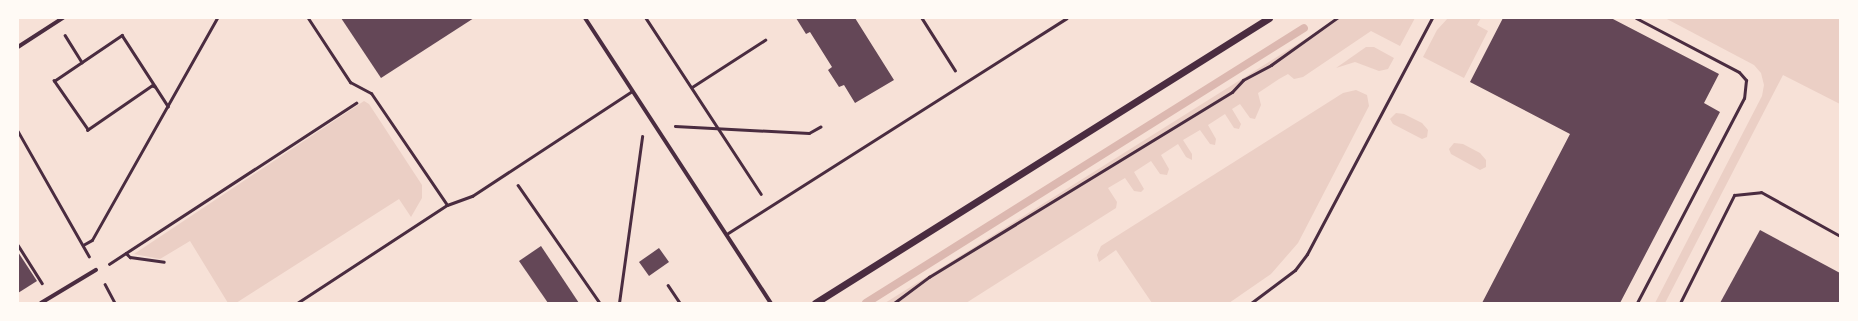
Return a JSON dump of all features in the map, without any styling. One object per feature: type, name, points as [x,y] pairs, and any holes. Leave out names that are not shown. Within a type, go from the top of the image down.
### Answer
[{"type":"street","points":[[18,47],[63,18]]},
{"type":"street","points":[[585,18],[632,91],[728,233],[771,303]]},
{"type":"street","points":[[815,303],[1269,18]]},
{"type":"street","points":[[40,303],[96,270]]},
{"type":"lane","points":[[308,18],[350,82],[371,93],[447,205]]},
{"type":"lane","points":[[728,233],[1067,18]]},
{"type":"lane","points":[[1251,303],[1295,270],[1307,254],[1432,18]]},
{"type":"lane","points":[[1636,18],[1739,72],[1746,80],[1744,98],[1637,303]]},
{"type":"lane","points":[[297,303],[447,205],[472,196],[632,91]]},
{"type":"lane","points":[[1680,303],[1734,195],[1761,192],[1840,236]]},
{"type":"path","points":[[83,245],[92,240],[217,18]]},
{"type":"path","points":[[646,18],[720,128],[769,207]]},
{"type":"path","points":[[922,18],[964,83]]},
{"type":"path","points":[[894,303],[929,277],[1232,92],[1243,80],[1271,65],[1337,18]]},
{"type":"path","points":[[56,22],[82,62]]},
{"type":"path","points":[[155,87],[152,86],[88,130],[54,81],[122,35],[156,84],[155,87],[168,106]]},
{"type":"path","points":[[692,87],[765,40]]},
{"type":"path","points":[[96,270],[126,253],[371,93]]},
{"type":"path","points":[[620,303],[643,130],[652,120]]},
{"type":"path","points":[[661,134],[674,126],[810,133],[820,127]]},
{"type":"path","points":[[18,131],[115,303]]},
{"type":"path","points":[[505,174],[518,185],[600,303]]},
{"type":"path","points":[[18,245],[51,296]]},
{"type":"path","points":[[126,253],[130,257],[164,262]]},
{"type":"path","points":[[668,285],[680,303]]},
{"type":"shaded area","points":[[1339,18],[1415,18],[1400,46],[1371,31],[1303,77],[1294,79],[1288,74],[1279,79],[1258,93],[1261,105],[1255,119],[1250,118],[1240,104],[1232,109],[1241,124],[1239,129],[1234,128],[1225,114],[1208,125],[1216,139],[1215,145],[1210,144],[1200,130],[1183,140],[1192,154],[1192,160],[1186,157],[1178,144],[1161,155],[1169,169],[1167,175],[1160,174],[1151,161],[1134,172],[1144,189],[1141,192],[1134,191],[1125,178],[1108,188],[1117,202],[1116,208],[966,303],[885,303]]},
{"type":"shaded area","points":[[1448,18],[1481,18],[1477,25],[1488,31],[1464,78],[1423,57],[1437,30]]},
{"type":"shaded area","points":[[1665,18],[1840,18],[1840,104],[1783,75],[1665,303],[1655,303],[1762,96],[1764,85],[1761,73],[1754,65]]},
{"type":"shaded area","points":[[1366,47],[1374,47],[1394,58],[1388,69],[1379,71],[1355,62],[1336,68]]},
{"type":"shaded area","points":[[1356,90],[1367,95],[1369,106],[1298,243],[1271,274],[1229,303],[1152,303],[1116,250],[1099,262],[1097,255],[1101,246],[1343,93]]},
{"type":"shaded area","points":[[364,101],[369,104],[422,185],[422,198],[411,217],[399,199],[236,303],[228,303],[190,241],[160,259],[134,254]]},
{"type":"shaded area","points":[[1396,113],[1404,114],[1422,123],[1428,130],[1427,137],[1422,139],[1393,124],[1390,119]]},
{"type":"shaded area","points":[[1454,143],[1463,144],[1480,153],[1486,160],[1486,167],[1480,170],[1451,154],[1449,149]]},
{"type":"building","points":[[341,18],[474,18],[381,78]]},
{"type":"building","points":[[796,18],[855,18],[894,80],[855,103],[844,85],[839,87],[828,70],[832,67],[810,32],[806,34]]},
{"type":"building","points":[[1503,18],[1611,18],[1719,74],[1704,103],[1720,112],[1620,303],[1482,303],[1570,134],[1470,82]]},
{"type":"building","points":[[1760,230],[1840,273],[1840,303],[1720,303]]},
{"type":"building","points":[[541,246],[579,303],[548,303],[519,261]]},
{"type":"building","points":[[659,248],[669,262],[649,276],[639,262]]},
{"type":"building","points":[[18,252],[37,281],[18,293]]},
{"type":"waterway","points":[[866,303],[1304,28]]}]
